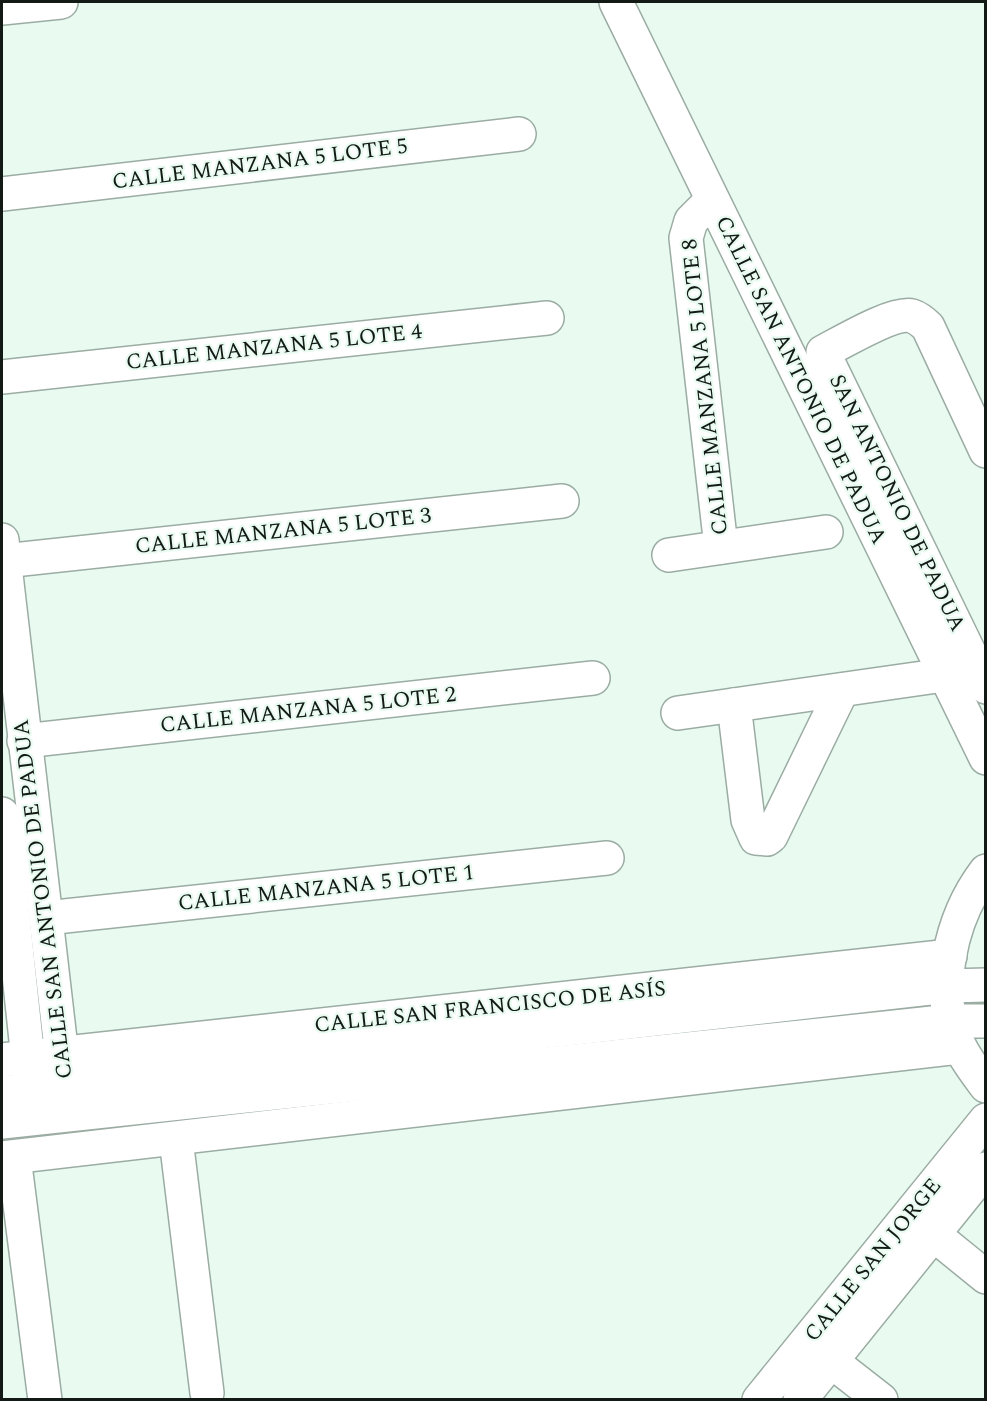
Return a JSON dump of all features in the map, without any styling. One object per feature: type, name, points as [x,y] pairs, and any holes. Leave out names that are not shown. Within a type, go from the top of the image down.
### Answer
[{"type":"street","points":[[2,8],[61,2]]},
{"type":"street","name":"CALLE SAN ANTONIO DE PADUA","points":[[616,2],[986,758]]},
{"type":"street","name":"CALLE MANZANA 5 LOTE 5","points":[[2,194],[519,134]]},
{"type":"street","name":"CALLE MANZANA 5 LOTE 8","points":[[712,200],[691,221],[686,238],[722,547]]},
{"type":"street","name":"SAN ANTONIO DE PADUA","points":[[986,451],[928,327],[921,321],[912,316],[893,319],[823,352],[986,687]]},
{"type":"street","name":"CALLE MANZANA 5 LOTE 4","points":[[2,377],[547,318]]},
{"type":"street","name":"CALLE MANZANA 5 LOTE 3","points":[[3,551],[562,501]]},
{"type":"street","name":"CALLE MANZANA 5 LOTE 8","points":[[669,555],[826,532]]},
{"type":"street","name":"CALLE SAN ANTONIO DE PADUA","points":[[3,551],[72,1150]]},
{"type":"street","points":[[678,712],[944,675]]},
{"type":"street","name":"CALLE MANZANA 5 LOTE 2","points":[[24,741],[593,678]]},
{"type":"street","points":[[734,705],[748,820],[756,838],[767,839],[771,836],[842,690]]},
{"type":"street","name":"CALLE SAN ANTONIO DE PADUA","points":[[2,814],[15,1059],[22,1100],[17,1156],[45,1400]]},
{"type":"street","name":"CALLE MANZANA 5 LOTE 1","points":[[46,918],[607,858]]},
{"type":"street","points":[[986,871],[963,906],[954,931],[949,971],[955,1034],[986,1086]]},
{"type":"street","name":"CALLE SAN FRANCISCO DE ASÍS","points":[[15,1059],[949,971],[986,985]]},
{"type":"street","name":"CALLE SAN FRANCISCO DE ASÍS","points":[[66,1100],[949,971]]},
{"type":"street","name":"CALLE SAN FRANCISCO DE ASÍS","points":[[17,1156],[176,1139],[955,1034],[986,1021]]},
{"type":"street","name":"CALLE SAN FRANCISCO DE ASÍS","points":[[2,1122],[22,1100],[66,1100],[955,1034]]},
{"type":"street","name":"CALLE SAN JORGE","points":[[759,1400],[986,1120]]},
{"type":"street","points":[[176,1139],[207,1393]]},
{"type":"street","name":"CALLE SAN JORGE","points":[[800,1400],[986,1169]]},
{"type":"street","points":[[933,1234],[986,1277]]},
{"type":"street","points":[[831,1361],[881,1400]]}]
